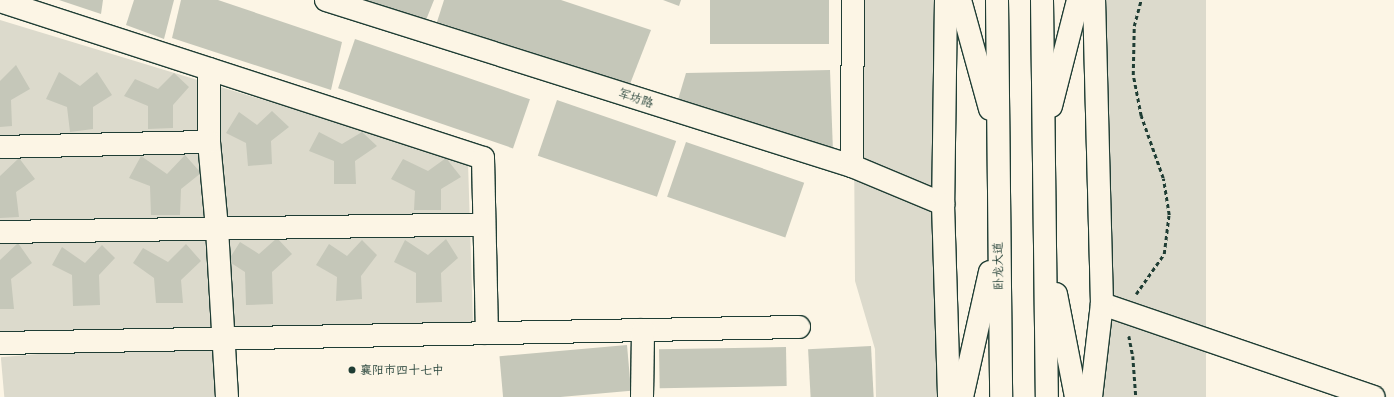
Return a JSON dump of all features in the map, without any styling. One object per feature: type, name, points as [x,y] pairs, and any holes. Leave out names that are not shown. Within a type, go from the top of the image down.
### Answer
[{"type":"main road","name":"军坊路","points":[[326,0],[852,166],[944,204]]},
{"type":"main road","points":[[852,166],[853,0]]},
{"type":"main road","points":[[946,0],[944,204],[949,397]]},
{"type":"main road","name":"卧龙大道","points":[[960,0],[998,134]]},
{"type":"main road","name":"卧龙大道","points":[[997,0],[998,240],[1001,397]]},
{"type":"main road","points":[[1042,0],[1047,397]]},
{"type":"main road","points":[[1043,136],[1078,0]]},
{"type":"main road","points":[[1091,397],[1102,304],[1094,0]]},
{"type":"main road","points":[[0,1],[483,158],[487,333]]},
{"type":"main road","points":[[209,69],[209,142],[217,229],[226,397]]},
{"type":"main road","points":[[0,147],[209,142]]},
{"type":"main road","points":[[0,232],[484,224]]},
{"type":"main road","points":[[1044,238],[1076,397]]},
{"type":"main road","points":[[962,397],[998,240]]},
{"type":"main road","points":[[1102,304],[1123,312],[1164,323],[1374,397]]},
{"type":"main road","points":[[0,343],[799,327]]},
{"type":"main road","points":[[642,397],[643,330]]},
{"type":"path","points":[[1136,397],[1133,356],[1123,312],[1164,254],[1169,215],[1164,178],[1141,116],[1133,75],[1134,26],[1141,0]]},
{"type":"shaded area","points":[[853,0],[946,0],[949,397],[876,397],[875,349],[855,281]]},
{"type":"shaded area","points":[[1094,0],[1206,0],[1206,397],[1094,397]]},
{"type":"shaded area","points":[[0,20],[468,162],[473,323],[0,333]]},
{"type":"shaded area","points":[[222,338],[227,397],[4,397],[1,357]]},
{"type":"building","points":[[59,0],[103,0],[101,14]]},
{"type":"building","points":[[134,0],[174,0],[164,39],[126,25]]},
{"type":"building","points":[[181,0],[218,0],[342,42],[331,90],[172,38]]},
{"type":"building","points":[[367,0],[434,0],[426,20]]},
{"type":"building","points":[[444,0],[561,0],[651,30],[630,84],[437,22]]},
{"type":"building","points":[[663,0],[681,0],[679,6]]},
{"type":"building","points":[[710,0],[829,0],[829,44],[710,44]]},
{"type":"building","points":[[355,39],[530,99],[513,148],[338,88]]},
{"type":"building","points":[[16,65],[30,89],[11,100],[12,126],[0,127],[0,81]]},
{"type":"building","points":[[830,70],[833,152],[677,103],[686,73]]},
{"type":"building","points":[[59,72],[80,86],[97,72],[112,95],[93,107],[93,129],[70,132],[67,107],[46,99]]},
{"type":"building","points":[[174,73],[189,87],[173,105],[173,128],[148,129],[148,106],[124,96],[135,79],[158,89]]},
{"type":"building","points":[[557,100],[676,141],[657,197],[538,156]]},
{"type":"building","points":[[272,111],[289,127],[271,141],[272,164],[248,166],[246,143],[226,133],[239,112],[257,125]]},
{"type":"building","points":[[319,132],[342,144],[362,132],[377,146],[355,161],[356,184],[334,184],[334,161],[309,151]]},
{"type":"building","points":[[686,142],[804,183],[785,238],[667,197]]},
{"type":"building","points":[[185,155],[201,173],[181,189],[180,215],[151,215],[150,186],[129,178],[141,156],[167,174]]},
{"type":"building","points":[[19,158],[35,179],[16,192],[19,217],[0,218],[0,176]]},
{"type":"building","points":[[446,158],[461,177],[441,189],[441,210],[414,210],[415,191],[391,179],[403,159],[428,171]]},
{"type":"building","points":[[277,238],[292,254],[272,272],[273,304],[246,305],[245,272],[228,261],[240,242],[259,254]]},
{"type":"building","points":[[446,239],[458,258],[441,273],[442,302],[416,303],[416,273],[394,262],[405,240],[428,255]]},
{"type":"building","points":[[362,240],[377,255],[361,276],[362,299],[336,301],[337,277],[316,265],[329,244],[347,256]]},
{"type":"building","points":[[18,243],[32,263],[11,279],[14,309],[0,309],[0,260]]},
{"type":"building","points":[[186,244],[201,261],[181,280],[183,303],[156,303],[154,278],[133,263],[143,248],[168,262]]},
{"type":"building","points":[[102,245],[115,258],[99,275],[100,305],[73,306],[72,275],[52,265],[62,247],[85,263]]},
{"type":"building","points":[[627,345],[631,391],[560,397],[503,397],[499,356]]},
{"type":"building","points":[[871,346],[874,397],[811,397],[808,349]]},
{"type":"building","points":[[786,347],[787,386],[660,388],[659,349]]},
{"type":"place","name":"襄阳市四十七中","points":[[352,370]]}]
